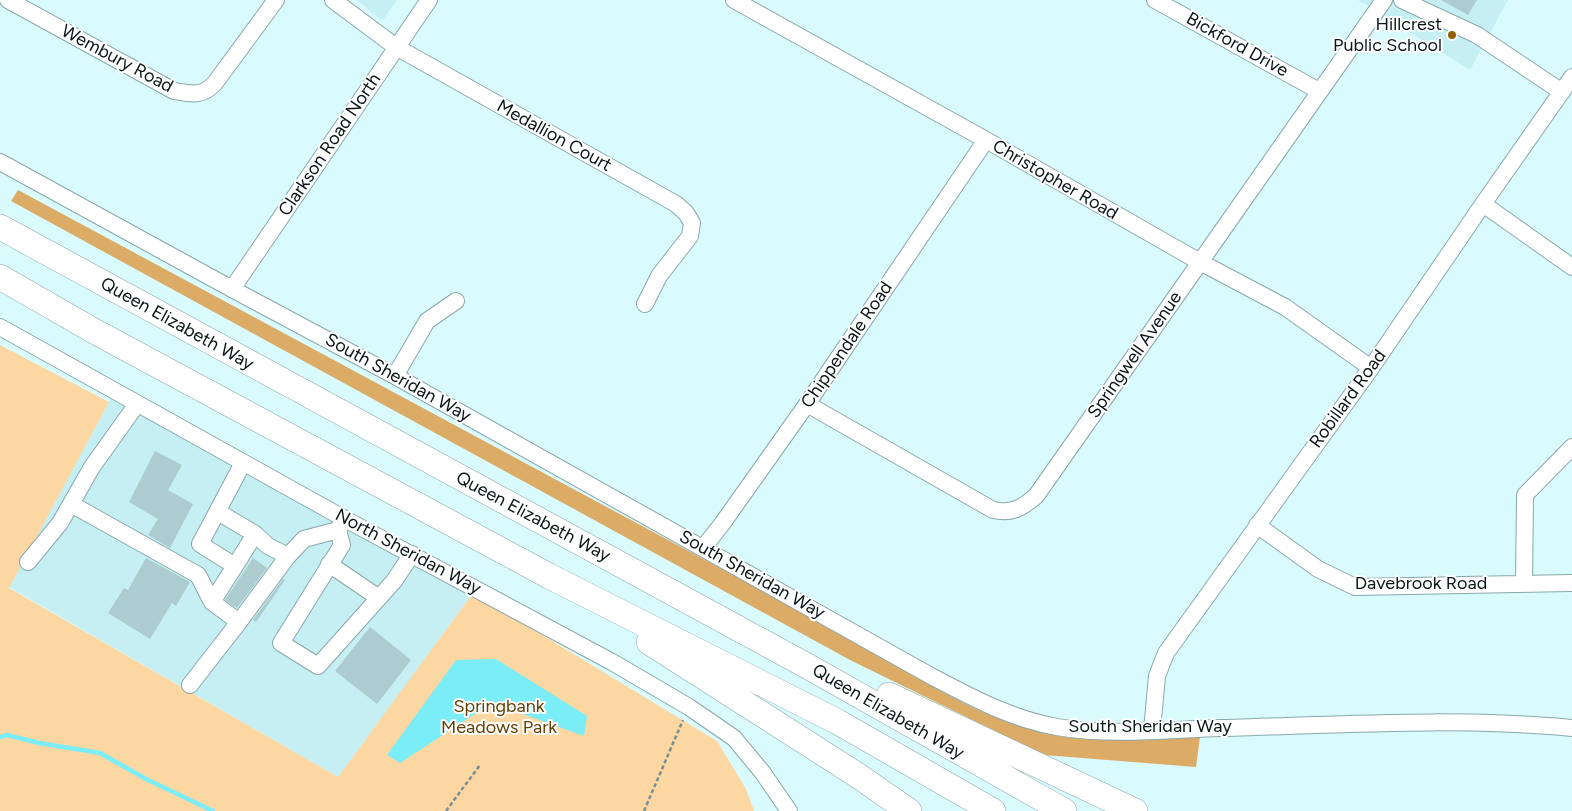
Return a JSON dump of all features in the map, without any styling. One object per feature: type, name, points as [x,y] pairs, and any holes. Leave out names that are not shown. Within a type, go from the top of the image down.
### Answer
[{"type":"highway","name":"Queen Elizabeth Way","points":[[0,227],[809,667],[1064,811]]},
{"type":"highway","name":"Queen Elizabeth Way","points":[[0,277],[94,331],[549,576],[822,714],[993,811]]},
{"type":"highway","points":[[549,576],[632,632],[857,775],[909,811]]},
{"type":"highway","points":[[809,667],[844,674],[1135,811]]},
{"type":"street","name":"Wembury Road","points":[[8,0],[174,92],[194,94],[208,90],[215,83],[276,0]]},
{"type":"street","name":"Medallion Court","points":[[333,0],[396,47],[676,204],[686,213],[692,223],[690,236],[659,276],[645,304]]},
{"type":"street","name":"Clarkson Road North","points":[[232,290],[429,0]]},
{"type":"street","name":"Christopher Road","points":[[734,0],[756,5],[986,140],[1200,262],[1285,307],[1372,368]]},
{"type":"street","name":"Bickford Drive","points":[[1155,0],[1319,91]]},
{"type":"street","name":"Springwell Avenue","points":[[807,404],[993,510],[1004,512],[1023,507],[1036,496],[1384,0]]},
{"type":"street","points":[[1402,0],[1478,35],[1562,92]]},
{"type":"street","name":"Robillard Road","points":[[1152,730],[1157,676],[1166,653],[1372,368],[1572,77]]},
{"type":"street","name":"Chippendale Road","points":[[703,548],[807,404],[986,140]]},
{"type":"street","name":"South Sheridan Way","points":[[0,162],[232,290],[395,376],[931,676],[974,698],[1028,720],[1078,730],[1106,731],[1409,723],[1534,724],[1572,728]]},
{"type":"street","points":[[1483,204],[1572,267]]},
{"type":"street","points":[[395,376],[427,321],[456,302]]},
{"type":"street","name":"North Sheridan Way","points":[[0,327],[243,463],[341,525],[412,554],[612,662],[689,707],[734,738],[763,773],[789,811]]},
{"type":"street","points":[[28,562],[60,523],[92,467],[137,404]]},
{"type":"street","points":[[1524,584],[1525,496],[1572,447]]},
{"type":"street","points":[[235,566],[200,544],[243,463]]},
{"type":"street","points":[[70,504],[198,575],[212,602],[239,622]]},
{"type":"street","points":[[218,512],[255,534],[268,546],[288,556]]},
{"type":"street","points":[[190,686],[288,556],[304,539],[341,525],[342,545],[281,643],[318,666],[394,581],[412,554]]},
{"type":"street","name":"Davebrook Road","points":[[1257,525],[1318,569],[1355,587],[1572,583]]},
{"type":"street","points":[[212,602],[255,534]]},
{"type":"street","points":[[330,564],[379,598]]},
{"type":"path","points":[[644,811],[689,707]]},
{"type":"path","points":[[446,811],[480,766]]},
{"type":"shaded area","points":[[357,0],[397,0],[382,21]]},
{"type":"shaded area","name":"Hillcrest Public School","points":[[1358,0],[1508,0],[1470,70]]},
{"type":"shaded area","points":[[18,190],[865,646],[965,704],[1019,726],[1046,734],[1075,738],[1121,740],[1200,737],[1196,767],[1044,755],[850,660],[11,201]]},
{"type":"shaded area","points":[[111,389],[473,593],[338,777],[9,587],[109,402]]},
{"type":"green space","name":"Springbank Meadows Park","points":[[0,345],[109,402],[9,588],[338,777],[473,593],[717,741],[746,789],[754,811],[0,811]]},
{"type":"water","points":[[496,659],[587,716],[584,736],[492,703],[400,763],[387,755],[456,660]]},
{"type":"building","points":[[1441,0],[1477,0],[1468,15]]},
{"type":"building","points":[[155,451],[182,465],[168,490],[193,504],[170,548],[148,535],[158,519],[129,502]]},
{"type":"building","points":[[146,558],[190,582],[176,606],[172,603],[150,639],[108,613],[124,588],[128,590]]},
{"type":"building","points":[[253,558],[267,568],[237,608],[225,600]]},
{"type":"building","points":[[283,579],[285,580],[256,622],[253,620]]},
{"type":"building","points":[[370,627],[411,660],[377,704],[335,671]]},
{"type":"waterway","points":[[0,737],[7,735],[39,743],[100,753],[146,779],[213,811]]},
{"type":"place","name":"Hillcrest Public School","points":[[1452,35]]}]
